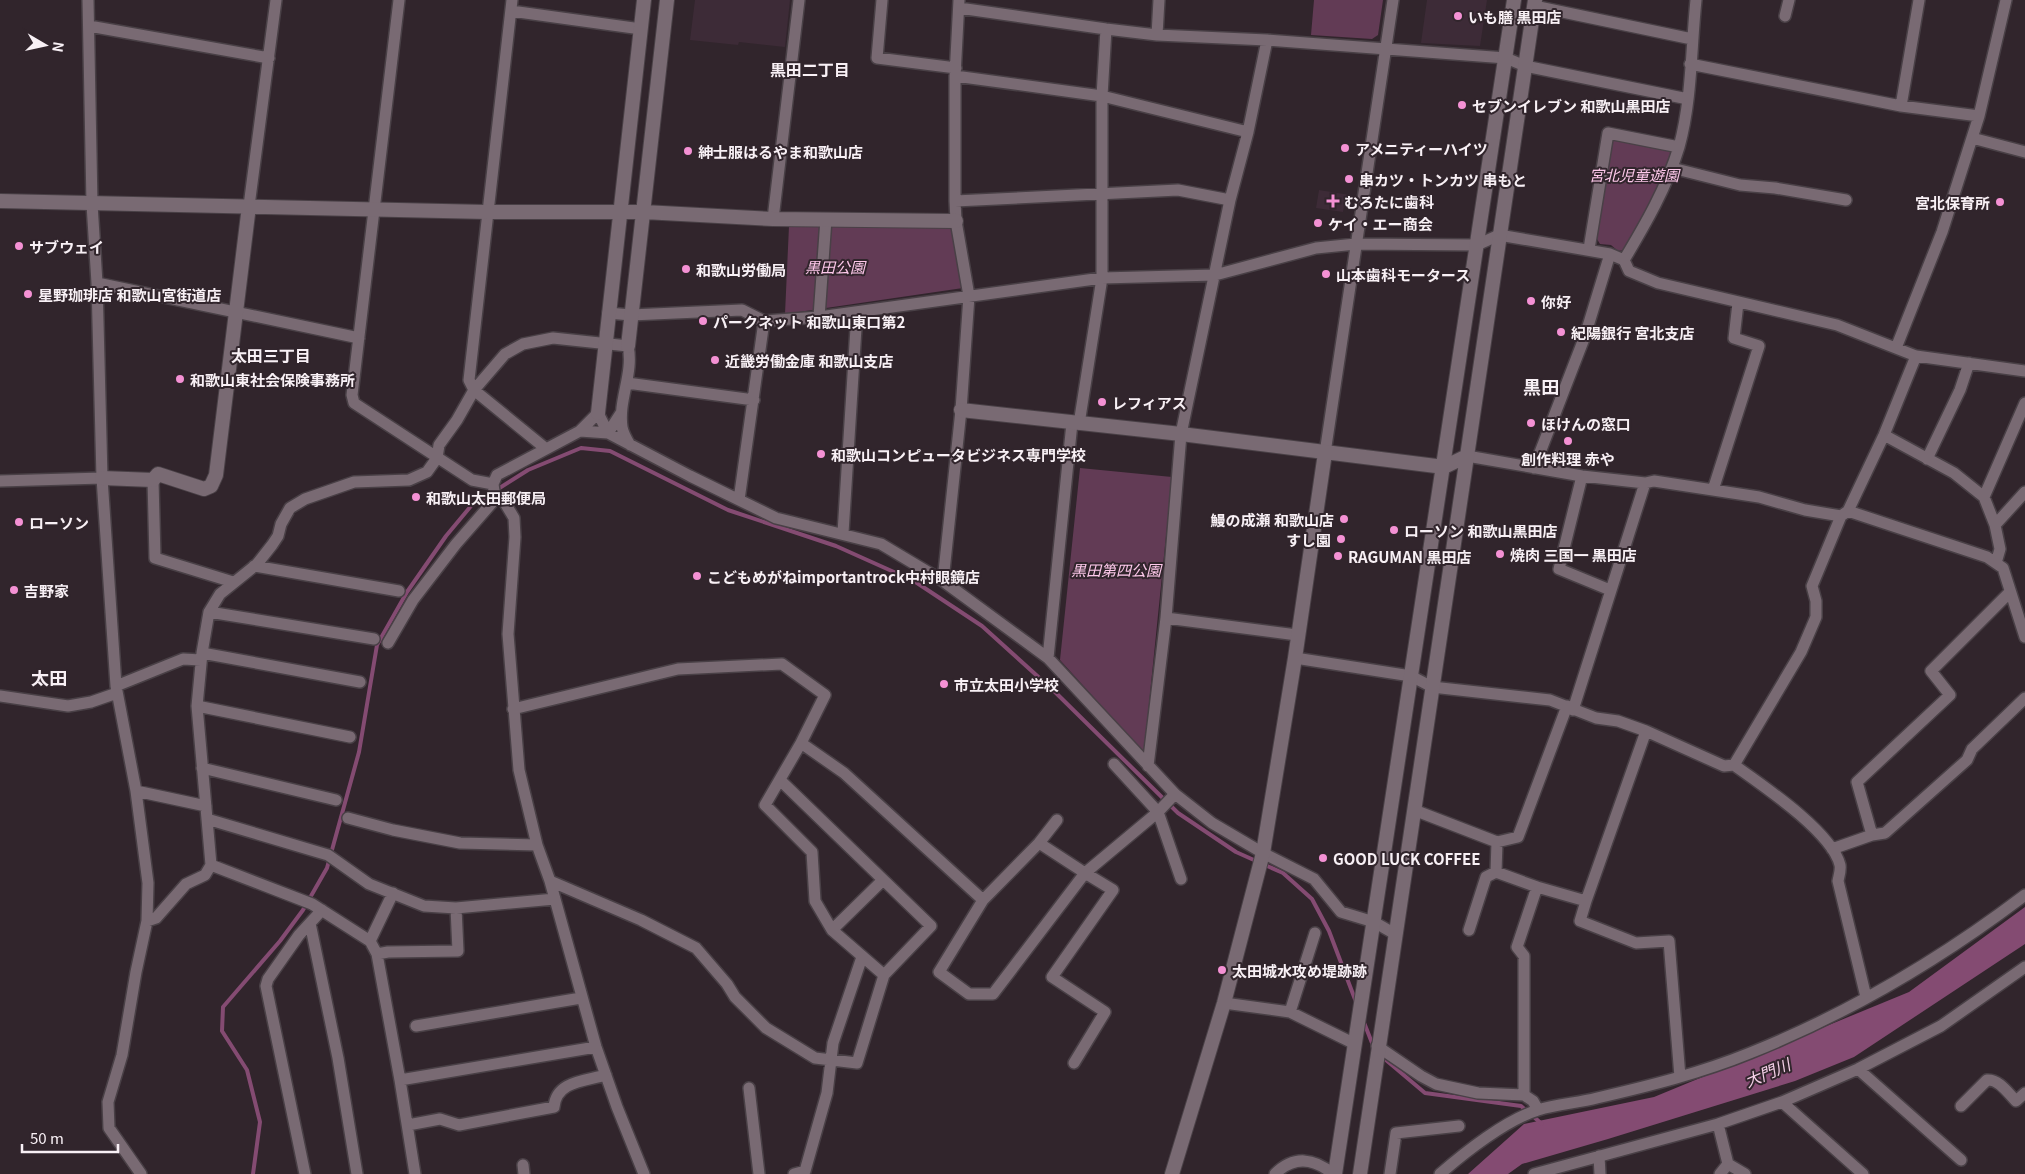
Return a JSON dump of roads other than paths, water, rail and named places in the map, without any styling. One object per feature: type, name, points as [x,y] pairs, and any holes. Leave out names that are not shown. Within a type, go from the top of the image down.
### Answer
[{"type":"street","points":[[88,0],[92,204],[97,283],[102,478],[117,689],[136,791],[148,883],[147,921],[122,1054],[108,1102],[109,1128],[141,1174]]},
{"type":"street","points":[[233,582],[156,558],[153,480],[158,474],[204,489],[211,486],[216,475],[276,0]]},
{"type":"street","points":[[399,0],[352,395],[354,403],[472,480],[494,484]]},
{"type":"street","points":[[608,433],[598,413],[608,314],[622,212],[644,0]]},
{"type":"street","points":[[630,445],[622,429],[621,414],[630,357],[628,346],[631,315],[667,0]]},
{"type":"street","points":[[773,219],[800,0]]},
{"type":"street","points":[[882,0],[877,58],[1102,96],[1248,132]]},
{"type":"street","points":[[1157,35],[1159,0]]},
{"type":"street","points":[[1172,1174],[1224,1003],[1264,853],[1393,0]]},
{"type":"street","points":[[1275,1174],[1281,1168],[1293,1162],[1309,1161],[1317,1163],[1334,1174],[1444,467],[1514,0]]},
{"type":"street","points":[[1624,260],[1647,222],[1672,168],[1679,146],[1688,99],[1696,0]]},
{"type":"street","points":[[1786,16],[1788,0]]},
{"type":"street","points":[[1900,106],[1919,0]]},
{"type":"street","points":[[1896,348],[1942,232],[1979,116],[2006,0]]},
{"type":"street","points":[[1360,1174],[1377,1046],[1535,3],[1692,39]]},
{"type":"street","points":[[943,581],[961,410],[969,296],[956,220],[955,201],[955,72],[959,4],[1106,30],[1157,35],[1385,48],[1506,58],[1525,66],[1688,99]]},
{"type":"street","points":[[546,448],[474,390],[469,380],[511,6],[641,29]]},
{"type":"street","points":[[89,26],[269,58]]},
{"type":"street","points":[[1048,658],[1075,423],[1102,278],[1102,96],[1106,30]]},
{"type":"street","points":[[1148,766],[1166,618],[1181,434],[1230,200],[1248,132],[1267,40]]},
{"type":"street","points":[[1690,64],[1900,106],[1979,116]]},
{"type":"street","points":[[1589,249],[1608,133],[1679,146]]},
{"type":"street","points":[[1972,138],[2025,152]]},
{"type":"street","points":[[1672,168],[1740,186],[1775,188],[1846,200]]},
{"type":"street","points":[[955,201],[1178,190],[1230,200]]},
{"type":"street","points":[[0,201],[487,212],[644,212],[773,219],[956,220]]},
{"type":"street","points":[[820,317],[826,219]]},
{"type":"street","points":[[608,314],[631,315],[742,310],[764,321],[820,317],[1102,278],[1215,275],[1316,248],[1356,244],[1478,245],[1499,235],[1610,254],[1624,260],[1629,271],[1658,283],[1837,325],[1916,356],[2025,370]]},
{"type":"street","points":[[1534,468],[1585,336],[1610,254]]},
{"type":"street","points":[[97,283],[360,338]]},
{"type":"street","points":[[1713,490],[1759,346],[1734,338],[1738,303]]},
{"type":"street","points":[[843,533],[857,312]]},
{"type":"street","points":[[739,500],[764,321]]},
{"type":"street","points":[[147,921],[156,918],[186,884],[204,875],[211,865],[197,706],[209,612],[220,594],[254,566],[278,536],[281,524],[290,508],[305,499],[354,482],[409,480],[427,472],[437,458],[439,445],[457,420],[474,390],[505,354],[523,344],[553,338],[628,346]]},
{"type":"street","points":[[1734,766],[1801,652],[1816,617],[1816,601],[1812,586],[1845,513],[1884,436],[1916,356]]},
{"type":"street","points":[[1927,459],[1960,390],[1969,363]]},
{"type":"street","points":[[627,382],[754,400]]},
{"type":"street","points":[[1984,497],[2025,403]]},
{"type":"street","points":[[961,410],[1181,434],[1444,467],[1467,456],[1582,476],[1645,483],[1654,481],[1760,497],[1805,510],[1845,513],[1987,557],[1996,563],[2003,568],[2025,637]]},
{"type":"street","points":[[598,413],[580,431],[498,475],[494,484],[494,491],[497,497],[505,503],[514,518],[515,537],[508,634],[519,770],[537,845],[550,881],[581,998],[606,1075],[644,1174]]},
{"type":"street","points":[[608,433],[621,414]]},
{"type":"street","points":[[580,431],[608,433],[776,518],[843,533],[881,544],[943,581],[1048,658],[1175,794],[1212,823],[1264,853],[1314,878],[1341,912],[1374,922],[1395,934]]},
{"type":"street","points":[[1884,436],[1954,473],[1984,497],[1995,525],[2000,549],[1996,563]]},
{"type":"street","points":[[1582,476],[1559,569],[1610,590]]},
{"type":"street","points":[[0,481],[102,478],[153,480]]},
{"type":"street","points":[[1414,810],[1497,842],[1518,837],[1570,708],[1645,483]]},
{"type":"street","points":[[1995,525],[2025,492]]},
{"type":"street","points":[[388,643],[412,600],[456,544],[497,497]]},
{"type":"street","points":[[254,566],[399,591]]},
{"type":"street","points":[[1872,835],[1858,782],[1950,695],[1931,671],[2010,592]]},
{"type":"street","points":[[209,612],[374,639]]},
{"type":"street","points":[[1166,618],[1297,635]]},
{"type":"street","points":[[0,696],[68,706],[91,702],[183,659],[202,657],[360,682]]},
{"type":"street","points":[[1295,658],[1411,676],[1432,687],[1550,700],[1596,718],[1618,721],[1646,731],[1724,766],[1734,766],[1769,790],[1820,834],[1832,849],[1840,866],[1838,881],[1866,997]]},
{"type":"street","points":[[513,709],[678,669],[782,664],[825,695],[802,743],[766,805],[812,852],[815,901],[832,930],[884,975]]},
{"type":"street","points":[[1832,849],[1872,835],[1885,833],[1968,760],[1972,749],[2025,698]]},
{"type":"street","points":[[197,706],[350,737]]},
{"type":"street","points":[[1646,731],[1580,921],[1636,943],[1668,941],[1680,1077]]},
{"type":"street","points":[[802,743],[844,773],[983,900]]},
{"type":"street","points":[[1114,764],[1158,812],[1181,879]]},
{"type":"street","points":[[202,768],[336,800]]},
{"type":"street","points":[[550,881],[641,920],[696,948],[727,984],[735,997],[766,1028],[815,1058],[856,1063],[884,975],[932,926],[780,780]]},
{"type":"street","points":[[136,791],[206,806]]},
{"type":"street","points":[[1057,820],[1039,843],[983,900],[939,972],[969,994],[993,994],[1085,873],[1158,812],[1175,794]]},
{"type":"street","points":[[348,818],[393,830],[460,843],[537,845]]},
{"type":"street","points":[[207,820],[328,855],[370,884],[424,906],[456,908],[555,899]]},
{"type":"street","points":[[1496,872],[1497,842]]},
{"type":"street","points":[[1039,843],[1113,890],[1052,977],[1105,1012],[1074,1063]]},
{"type":"street","points":[[211,865],[312,904],[370,941],[377,954],[416,1174]]},
{"type":"street","points":[[1468,930],[1486,877],[1496,872],[1537,887],[1586,901]]},
{"type":"street","points":[[832,930],[883,880]]},
{"type":"street","points":[[1524,1095],[1524,956],[1517,946],[1537,887]]},
{"type":"street","points":[[370,941],[393,894]]},
{"type":"street","points":[[1440,1174],[1458,1158],[1512,1121],[1538,1110],[1596,1099],[1680,1077],[1750,1053],[1838,1014],[1944,952],[2025,895]]},
{"type":"street","points":[[377,954],[388,952],[458,951],[456,908]]},
{"type":"street","points":[[305,1174],[266,986],[268,979],[279,964],[322,910]]},
{"type":"street","points":[[310,923],[338,1058],[357,1174]]},
{"type":"street","points":[[1290,1012],[1315,933]]},
{"type":"street","points":[[794,1174],[806,1171],[827,1093],[833,1043],[862,957]]},
{"type":"street","points":[[1534,1174],[1718,1124],[1782,1102],[1858,1069],[1941,1026],[2025,967]]},
{"type":"street","points":[[416,1026],[581,998]]},
{"type":"street","points":[[1224,1003],[1290,1012],[1355,1044]]},
{"type":"street","points":[[400,1080],[596,1046]]},
{"type":"street","points":[[1377,1046],[1436,1084],[1478,1092],[1524,1095],[1533,1101],[1538,1110]]},
{"type":"street","points":[[1858,1069],[1961,1160]]},
{"type":"street","points":[[408,1125],[440,1119],[459,1125],[554,1107],[555,1096],[564,1087],[606,1075]]},
{"type":"street","points":[[1961,1106],[1987,1080],[1992,1079],[1999,1084],[2016,1101],[2025,1093]]},
{"type":"street","points":[[749,1088],[759,1174]]},
{"type":"street","points":[[1782,1102],[1862,1174]]},
{"type":"street","points":[[1718,1124],[1728,1164],[1745,1174]]},
{"type":"street","points":[[1390,1174],[1396,1133],[1460,1126]]},
{"type":"street","points":[[1599,1156],[1600,1174]]},
{"type":"street","points":[[1720,1174],[1728,1164]]},
{"type":"water","name":"大門川","points":[[2025,907],[2025,944],[1854,1057],[1795,1081],[1522,1164],[1508,1174],[1468,1174],[1524,1124],[1654,1097],[1909,992]]},
{"type":"waterway","points":[[253,1174],[260,1122],[247,1070],[222,1031],[223,1007],[280,941],[303,910],[327,868],[359,752],[377,645],[407,592],[446,536],[471,506],[528,470],[581,448],[610,451],[728,510],[836,546],[914,581],[982,626],[1055,692],[1178,813],[1236,852],[1283,873],[1312,899],[1329,931],[1356,1002]]},
{"type":"waterway","points":[[1363,1020],[1374,1048]]},
{"type":"waterway","points":[[1380,1055],[1425,1093],[1521,1106],[1542,1124]]},
{"type":"place","name":"いも膳 黒田店","points":[[1458,16]]},
{"type":"place","name":"セブンイレブン 和歌山黒田店","points":[[1462,105]]},
{"type":"place","name":"アメニティーハイツ","points":[[1345,148]]},
{"type":"place","name":"紳士服はるやま和歌山店","points":[[688,151]]},
{"type":"place","name":"串カツ・トンカツ 串もと","points":[[1349,179]]},
{"type":"place","name":"むろたに歯科","points":[[1333,201]]},
{"type":"place","name":"宮北保育所","points":[[2000,202]]},
{"type":"place","name":"ケイ・エー商会","points":[[1318,223]]},
{"type":"place","name":"サブウェイ","points":[[19,246]]},
{"type":"place","name":"和歌山労働局","points":[[686,269]]},
{"type":"place","name":"山本歯科モータース","points":[[1326,274]]},
{"type":"place","name":"星野珈琲店 和歌山宮街道店","points":[[28,294]]},
{"type":"place","name":"你好","points":[[1531,301]]},
{"type":"place","name":"パークネット 和歌山東口第2","points":[[703,321]]},
{"type":"place","name":"紀陽銀行 宮北支店","points":[[1561,332]]},
{"type":"place","name":"近畿労働金庫 和歌山支店","points":[[715,360]]},
{"type":"place","name":"和歌山東社会保険事務所","points":[[180,379]]},
{"type":"place","name":"レフィアス","points":[[1102,402]]},
{"type":"place","name":"ほけんの窓口","points":[[1531,423]]},
{"type":"place","name":"創作料理 赤や","points":[[1568,441]]},
{"type":"place","name":"和歌山コンピュータビジネス専門学校","points":[[821,454]]},
{"type":"place","name":"和歌山太田郵便局","points":[[416,497]]},
{"type":"place","name":"鰻の成瀬 和歌山店","points":[[1344,519]]},
{"type":"place","name":"ローソン","points":[[19,522]]},
{"type":"place","name":"ローソン 和歌山黒田店","points":[[1394,530]]},
{"type":"place","name":"すし園","points":[[1341,539]]},
{"type":"place","name":"焼肉 三国一 黒田店","points":[[1500,554]]},
{"type":"place","name":"RAGUMAN 黒田店","points":[[1338,556]]},
{"type":"place","name":"こどもめがねimportantrock中村眼鏡店","points":[[697,576]]},
{"type":"place","name":"吉野家","points":[[14,590]]},
{"type":"place","name":"市立太田小学校","points":[[944,684]]},
{"type":"place","name":"GOOD LUCK COFFEE","points":[[1323,858]]},
{"type":"place","name":"太田城水攻め堤跡跡","points":[[1222,970]]},
{"type":"district","name":"黒田二丁目","points":[[810,69]]},
{"type":"district","name":"太田三丁目","points":[[271,355]]},
{"type":"district","name":"黒田","points":[[1541,386]]},
{"type":"district","name":"太田","points":[[49,677]]},
{"type":"park label","name":"宮北児童遊園","points":[[1634,174]]},
{"type":"park label","name":"黒田公園","points":[[835,266]]},
{"type":"park label","name":"黒田第四公園","points":[[1116,569]]}]
